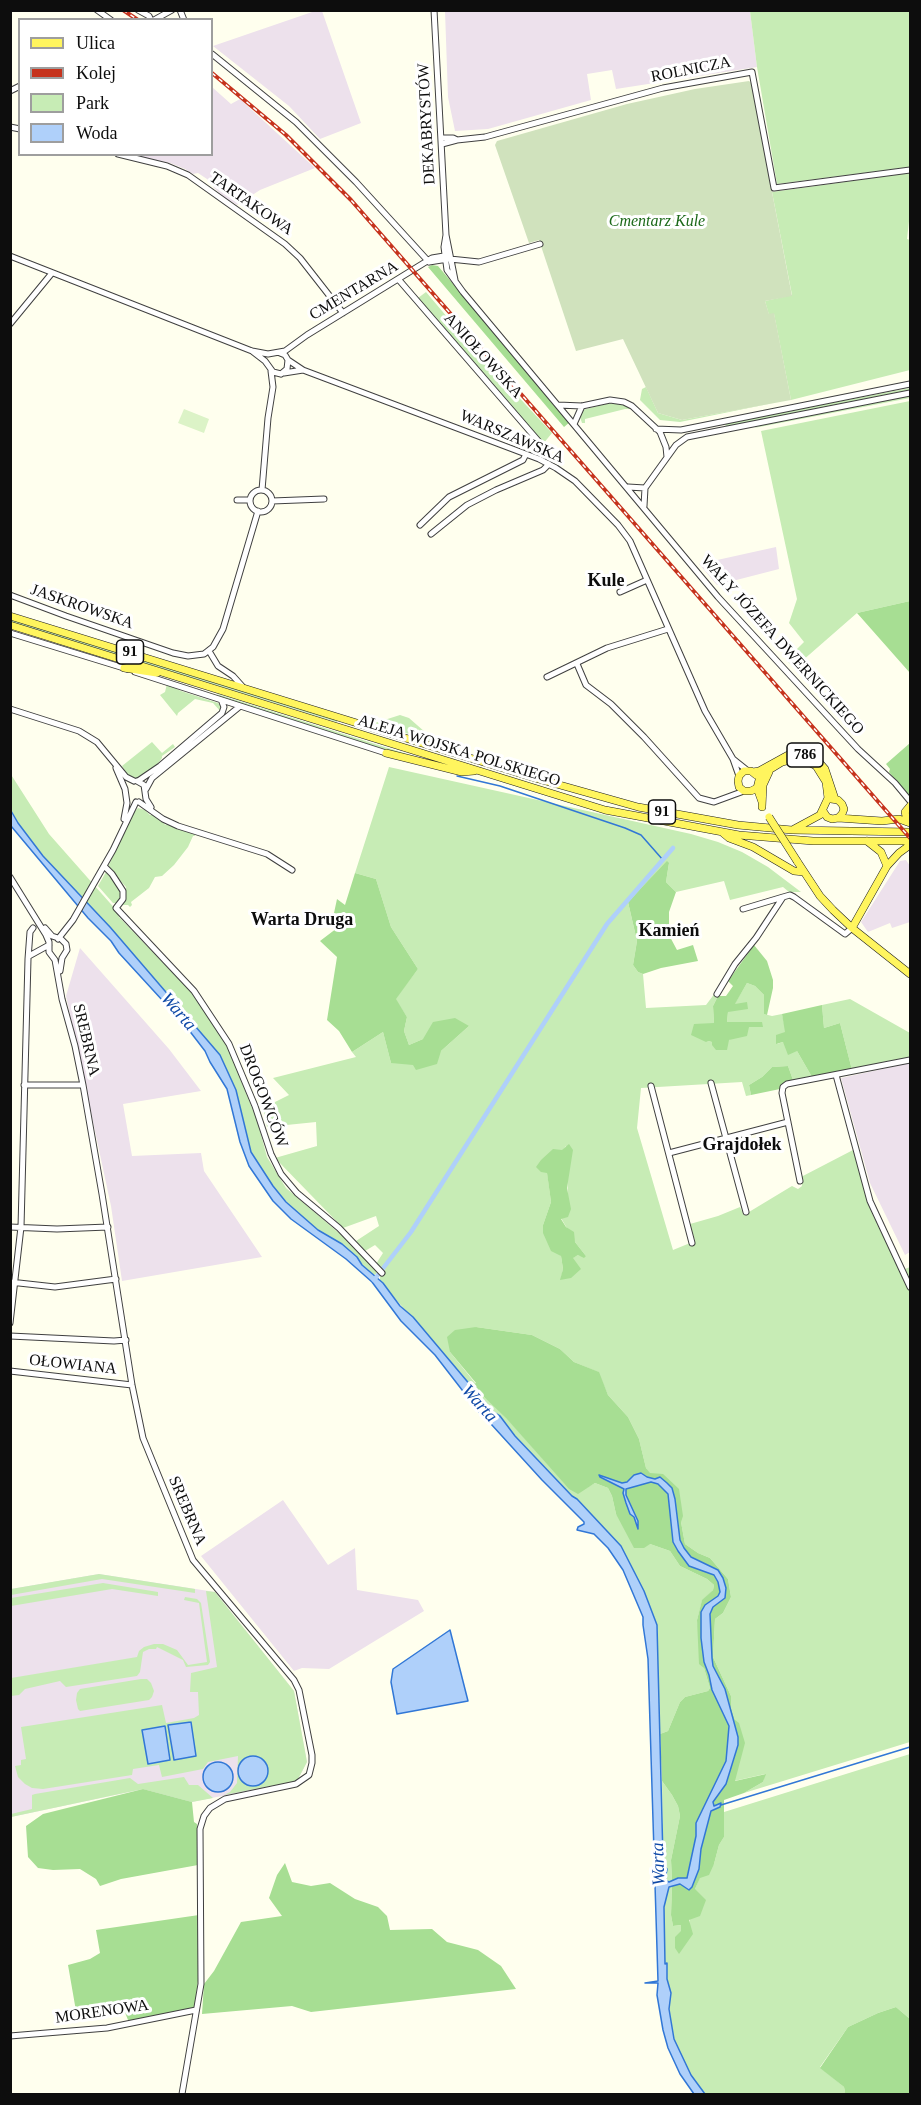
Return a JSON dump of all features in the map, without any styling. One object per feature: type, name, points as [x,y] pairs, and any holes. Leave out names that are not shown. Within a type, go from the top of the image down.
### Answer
[{"type":"main road","name":"ALEJA WOJSKA POLSKIEGO","points":[[10,616],[598,797],[690,817],[792,830],[910,832]]},
{"type":"main road","name":"ALEJA WOJSKA POLSKIEGO","points":[[10,626],[605,810],[723,833],[813,841],[910,841]]},
{"type":"main road","points":[[124,668],[171,675]]},
{"type":"main road","points":[[386,753],[462,772],[477,770]]},
{"type":"main road","name":"786","points":[[750,771],[759,771],[788,755],[806,755],[818,761],[825,769],[831,800]]},
{"type":"main road","points":[[746,791],[758,784],[764,773],[788,760],[799,759],[819,770],[826,782],[831,800],[842,804],[853,818]]},
{"type":"main road","points":[[762,804],[746,791],[739,780],[750,771],[758,784],[762,804],[769,817],[820,896],[838,915],[910,974]]},
{"type":"main road","points":[[762,804],[764,785],[769,772]]},
{"type":"main road","points":[[792,830],[816,819],[823,811],[824,804],[831,800]]},
{"type":"main road","points":[[838,818],[844,809]]},
{"type":"main road","points":[[823,811],[829,818],[882,821],[898,819],[909,822],[907,809]]},
{"type":"main road","points":[[898,819],[907,809]]},
{"type":"main road","points":[[723,833],[794,870],[804,872]]},
{"type":"main road","points":[[867,841],[881,852],[887,866]]},
{"type":"main road","points":[[852,927],[887,866],[910,845]]},
{"type":"main road","points":[[838,915],[853,918],[859,915]]},
{"type":"street","points":[[138,10],[151,18]]},
{"type":"street","points":[[157,18],[172,10]]},
{"type":"street","name":"DEKABRYSTÓW","points":[[434,10],[446,258]]},
{"type":"street","points":[[213,55],[296,122],[356,182],[429,262]]},
{"type":"street","name":"ROLNICZA","points":[[441,141],[485,137],[663,88],[752,72],[774,188],[910,170]]},
{"type":"street","name":"TARTAKOWA","points":[[126,156],[167,166],[188,175],[276,237],[300,258],[343,313]]},
{"type":"street","name":"CMENTARNA","points":[[276,353],[285,351],[432,258],[479,262],[540,244]]},
{"type":"street","points":[[10,256],[252,351],[276,353],[288,359]]},
{"type":"street","name":"WAŁY JÓZEFA DWERNICKIEGO","points":[[446,258],[450,276],[726,605],[858,749],[895,783],[908,799],[907,809]]},
{"type":"street","points":[[10,324],[52,273]]},
{"type":"street","name":"ANIOŁOWSKA","points":[[399,280],[548,451]]},
{"type":"street","points":[[273,387],[280,374],[287,369],[294,344]]},
{"type":"street","points":[[252,351],[267,363],[271,371],[273,387],[262,490]]},
{"type":"street","points":[[267,363],[269,357],[276,353]]},
{"type":"street","name":"WARSZAWSKA","points":[[288,359],[303,369],[526,454],[549,464],[575,481],[618,525],[630,541],[705,711],[733,759],[739,780]]},
{"type":"street","points":[[271,371],[280,374],[303,369]]},
{"type":"street","points":[[656,429],[681,429],[910,384]]},
{"type":"street","points":[[644,506],[645,488],[683,439],[696,434],[910,393]]},
{"type":"street","points":[[558,405],[582,406],[610,400],[624,402],[632,406],[656,429],[664,439],[668,457]]},
{"type":"street","points":[[574,424],[582,406]]},
{"type":"street","points":[[420,525],[449,497],[523,460],[526,454]]},
{"type":"street","points":[[431,534],[459,510],[479,498],[543,470],[549,464]]},
{"type":"street","points":[[628,487],[645,488]]},
{"type":"street","points":[[250,500],[254,493],[262,490],[268,493],[272,501]]},
{"type":"street","points":[[272,501],[324,499]]},
{"type":"street","points":[[237,500],[250,500]]},
{"type":"street","points":[[250,500],[253,508],[258,511],[267,510],[272,501]]},
{"type":"street","points":[[242,686],[233,676],[218,666],[209,651],[223,629],[258,511]]},
{"type":"street","points":[[620,592],[647,580]]},
{"type":"street","name":"JASKROWSKA","points":[[10,595],[183,655],[196,656],[209,651]]},
{"type":"street","points":[[548,677],[607,648],[668,629]]},
{"type":"street","points":[[10,633],[386,753]]},
{"type":"street","points":[[577,664],[586,685],[611,704],[635,730],[644,736],[695,794],[706,801],[714,802],[746,791]]},
{"type":"street","points":[[125,789],[130,783],[160,766],[222,713],[224,707],[221,701]]},
{"type":"street","points":[[32,954],[63,956],[67,950],[66,938],[73,920],[152,778],[239,707]]},
{"type":"street","points":[[10,709],[80,731],[97,742],[126,777],[141,782],[148,804],[158,815]]},
{"type":"street","points":[[111,758],[125,789],[123,827]]},
{"type":"street","name":"WARSZAWSKA","points":[[733,759],[750,771]]},
{"type":"street","points":[[730,796],[739,780]]},
{"type":"street","points":[[126,796],[185,829],[267,854],[292,870]]},
{"type":"street","name":"DROGOWCÓW","points":[[104,866],[123,891],[123,899],[116,908],[194,991],[229,1044],[255,1106],[271,1154],[281,1174],[297,1193],[339,1228],[381,1272]]},
{"type":"street","points":[[10,877],[34,916],[52,955]]},
{"type":"street","points":[[743,909],[790,895],[845,934],[852,927]]},
{"type":"street","points":[[717,994],[735,964],[756,938],[783,897]]},
{"type":"street","points":[[34,916],[52,936],[66,944]]},
{"type":"street","points":[[32,954],[57,939],[73,920]]},
{"type":"street","points":[[10,1323],[21,1227],[24,1085],[32,954],[30,932],[33,928]]},
{"type":"street","name":"SREBRNA","points":[[52,955],[82,1085],[108,1227],[132,1385],[143,1438],[193,1560],[294,1680],[299,1690],[312,1755],[309,1775],[296,1784],[225,1799],[210,1808],[204,1816],[200,1829],[201,1984],[182,2094]]},
{"type":"street","name":"SREBRNA","points":[[60,983],[63,956]]},
{"type":"street","points":[[800,1180],[782,1093],[783,1087],[787,1084],[910,1060]]},
{"type":"street","points":[[836,1075],[870,1201],[910,1287]]},
{"type":"street","points":[[711,1083],[746,1212]]},
{"type":"street","points":[[24,1085],[82,1085]]},
{"type":"street","points":[[651,1086],[692,1243]]},
{"type":"street","points":[[669,1153],[788,1122]]},
{"type":"street","points":[[10,1227],[57,1229],[108,1227]]},
{"type":"street","points":[[13,1282],[55,1287],[116,1280]]},
{"type":"street","points":[[10,1336],[126,1340]]},
{"type":"street","name":"OŁOWIANA","points":[[10,1371],[132,1385]]},
{"type":"street","name":"MORENOWA","points":[[10,2036],[107,2028],[196,2010]]},
{"type":"shaded area","points":[[315,11],[322,11],[361,123],[320,139],[289,106],[213,46]]},
{"type":"shaded area","points":[[445,11],[750,11],[757,67],[616,89],[612,70],[587,74],[591,100],[488,129],[455,131],[448,97]]},
{"type":"shaded area","points":[[213,88],[231,104],[240,99],[315,168],[260,190],[237,205],[224,197],[213,187],[213,183],[198,173],[193,174],[170,163],[137,156],[213,156]]},
{"type":"shaded area","points":[[776,547],[779,569],[717,585],[699,564]]},
{"type":"shaded area","points":[[906,860],[910,866],[910,922],[892,928],[890,923],[868,932],[861,922],[900,861]]},
{"type":"shaded area","points":[[80,948],[169,1049],[201,1091],[123,1104],[132,1156],[201,1153],[204,1171],[262,1257],[122,1281],[111,1206],[66,996]]},
{"type":"shaded area","points":[[910,1063],[910,1252],[905,1255],[870,1183],[841,1078]]},
{"type":"shaded area","points":[[283,1500],[328,1565],[355,1548],[357,1590],[418,1600],[424,1611],[329,1669],[302,1668],[294,1671],[201,1556]]},
{"type":"shaded area","points":[[99,1574],[215,1592],[294,1691],[307,1762],[297,1781],[192,1802],[143,1789],[11,1817],[11,1589]]},
{"type":"green space","points":[[750,11],[910,11],[910,167],[777,184]]},
{"type":"green space","name":"Cmentarz Kule","points":[[749,81],[792,296],[765,301],[769,314],[774,313],[791,400],[682,420],[658,413],[623,339],[576,351],[539,240],[529,243],[495,145],[497,141],[627,104],[695,89]]},
{"type":"green space","points":[[910,173],[907,239],[910,240],[910,370],[791,400],[774,314],[769,315],[765,301],[792,295],[772,192]]},
{"type":"green space","points":[[438,266],[570,422],[564,427],[428,267]]},
{"type":"green space","points":[[426,292],[475,350],[552,433],[543,444],[418,298]]},
{"type":"green space","points":[[646,387],[658,413],[682,420],[778,402],[680,422],[660,420],[640,400],[642,389]]},
{"type":"green space","points":[[910,388],[910,391],[726,427],[725,423]]},
{"type":"green space","points":[[910,395],[910,398],[754,428],[765,424]]},
{"type":"green space","points":[[910,401],[910,601],[857,613],[794,668],[786,660],[804,642],[789,623],[797,599],[761,431]]},
{"type":"green space","points":[[610,403],[624,405],[631,409],[585,419],[585,423],[582,423],[579,414],[582,410]]},
{"type":"green space","points":[[184,409],[209,419],[204,433],[178,423]]},
{"type":"green space","points":[[910,601],[910,673],[857,613]]},
{"type":"green space","points":[[10,619],[337,720],[337,722],[11,622]]},
{"type":"green space","points":[[167,684],[218,703],[221,706],[221,712],[213,703],[195,699],[177,716],[160,695],[165,692]]},
{"type":"green space","points":[[217,694],[464,770],[370,746],[223,700]]},
{"type":"green space","points":[[400,715],[409,718],[425,732],[455,749],[375,723]]},
{"type":"green space","points":[[152,742],[162,753],[173,744],[175,747],[162,756],[156,766],[140,779],[129,778],[122,766]]},
{"type":"green space","points":[[910,743],[910,798],[889,772],[890,769],[886,764]]},
{"type":"green space","points":[[389,767],[718,842],[768,867],[801,892],[789,892],[783,887],[730,900],[724,881],[676,892],[666,882],[669,863],[628,902],[637,941],[633,965],[638,972],[643,974],[646,1008],[706,1005],[715,993],[718,996],[713,1006],[714,1023],[708,1041],[729,1040],[748,1027],[761,1022],[727,1022],[728,1012],[747,983],[755,986],[764,995],[764,1014],[772,1016],[782,1014],[786,1032],[777,1044],[783,1042],[797,1051],[812,1077],[793,1080],[788,1066],[772,1067],[749,1085],[751,1095],[746,1096],[742,1082],[641,1088],[637,1128],[673,1250],[695,1241],[690,1224],[740,1207],[744,1215],[792,1186],[798,1189],[802,1186],[801,1177],[853,1150],[872,1213],[900,1271],[910,1267],[910,1742],[744,1793],[763,1782],[765,1774],[734,1781],[735,1720],[731,1708],[731,1696],[713,1657],[715,1619],[723,1613],[731,1597],[728,1579],[710,1558],[685,1544],[681,1522],[646,1468],[639,1439],[628,1417],[608,1395],[598,1372],[574,1362],[560,1349],[532,1335],[476,1327],[450,1352],[476,1384],[474,1386],[480,1394],[495,1405],[565,1484],[579,1492],[595,1483],[608,1488],[616,1514],[646,1544],[670,1551],[680,1566],[707,1579],[714,1585],[713,1590],[702,1601],[697,1620],[704,1668],[710,1688],[708,1691],[685,1697],[680,1702],[668,1731],[660,1734],[657,1625],[644,1591],[621,1546],[515,1436],[500,1416],[493,1412],[380,1281],[385,1269],[376,1264],[383,1253],[375,1245],[365,1251],[356,1241],[379,1226],[376,1216],[343,1228],[275,1158],[317,1146],[316,1122],[267,1127],[263,1108],[289,1095],[273,1078],[356,1057],[352,1052],[383,1032],[391,1063],[441,1051],[469,1026],[409,1045],[404,1031],[407,1017],[395,999],[418,969],[391,927],[376,879],[355,873]],"holes":[[[566,1146],[568,1198],[561,1218],[586,1256],[578,1255],[572,1258],[561,1279],[563,1269],[561,1256],[543,1225],[551,1202],[547,1172]]]},
{"type":"green space","points":[[10,773],[49,834],[117,911],[119,917],[193,994],[202,1007],[227,1046],[257,1120],[267,1157],[286,1188],[346,1239],[377,1271],[376,1274],[374,1275],[362,1265],[357,1257],[299,1216],[273,1186],[251,1152],[236,1090],[220,1055],[110,927],[43,856],[18,823],[11,809]]},
{"type":"green space","points":[[138,808],[154,815],[165,825],[195,836],[174,865],[162,876],[155,877],[149,888],[131,902],[130,907],[122,905],[126,887],[108,867],[133,813]]},
{"type":"green space","points":[[667,861],[669,863],[666,882],[676,892],[669,912],[669,935],[677,950],[693,945],[698,961],[643,974],[638,972],[633,965],[637,941],[628,902]]},
{"type":"green space","points":[[106,872],[119,887],[121,897],[116,903],[113,903],[98,886]]},
{"type":"green space","points":[[355,873],[376,879],[391,927],[418,969],[396,999],[407,1017],[404,1031],[409,1045],[423,1039],[433,1022],[455,1018],[469,1026],[441,1051],[437,1064],[416,1070],[413,1065],[391,1063],[383,1032],[352,1052],[339,1031],[327,1020],[337,957],[320,941],[345,922],[334,913],[337,899],[345,905]]},
{"type":"green space","points":[[754,945],[767,961],[773,980],[767,1015],[764,1014],[764,995],[755,986],[747,983],[735,1004],[747,1002],[748,1009],[728,1012],[727,1022],[762,1022],[763,1027],[749,1027],[747,1036],[729,1040],[727,1050],[716,1050],[712,1042],[706,1042],[691,1035],[694,1024],[714,1023],[713,1006],[718,996],[726,996],[733,986],[728,981]]},
{"type":"green space","points":[[850,999],[910,1033],[910,1058],[852,1070],[840,1023],[824,1028],[822,1005]]},
{"type":"green space","points":[[822,1005],[824,1028],[840,1023],[852,1070],[812,1077],[797,1051],[788,1055],[783,1042],[776,1044],[776,1035],[785,1032],[782,1014]]},
{"type":"green space","points":[[788,1066],[793,1080],[786,1082],[780,1089],[751,1095],[749,1085],[772,1067]]},
{"type":"green space","points":[[569,1144],[573,1150],[567,1188],[571,1209],[568,1217],[561,1219],[566,1227],[574,1232],[575,1242],[586,1256],[584,1258],[578,1255],[573,1258],[581,1269],[571,1278],[560,1280],[563,1269],[561,1256],[551,1251],[543,1233],[543,1225],[551,1202],[547,1173],[541,1172],[536,1167],[553,1149],[562,1150]]},
{"type":"green space","points":[[476,1327],[532,1335],[560,1349],[574,1362],[599,1372],[608,1395],[628,1417],[639,1439],[646,1468],[650,1473],[663,1474],[679,1489],[685,1544],[710,1558],[728,1579],[731,1597],[723,1613],[715,1619],[713,1657],[731,1696],[731,1708],[735,1720],[739,1723],[745,1743],[735,1781],[766,1774],[763,1782],[744,1793],[724,1800],[724,1837],[709,1875],[700,1878],[695,1889],[706,1900],[700,1916],[689,1920],[693,1934],[679,1954],[675,1948],[675,1937],[681,1931],[681,1925],[673,1926],[672,1886],[680,1884],[686,1886],[701,1856],[711,1810],[720,1807],[712,1805],[700,1822],[687,1881],[672,1880],[671,1860],[680,1816],[678,1806],[662,1781],[660,1734],[668,1731],[680,1702],[685,1697],[708,1691],[710,1688],[704,1668],[699,1664],[697,1620],[702,1600],[713,1590],[714,1585],[707,1579],[680,1566],[670,1551],[650,1544],[644,1548],[634,1548],[616,1514],[608,1488],[595,1483],[578,1494],[569,1489],[506,1418],[481,1394],[473,1385],[476,1383],[450,1352],[447,1337],[455,1330]]},
{"type":"green space","points":[[99,1574],[195,1589],[195,1593],[102,1579],[11,1595],[11,1589]]},
{"type":"green space","points":[[103,1583],[158,1592],[158,1596],[112,1589],[11,1606],[11,1598]]},
{"type":"green space","points":[[206,1591],[215,1592],[294,1691],[307,1762],[297,1781],[224,1795],[230,1792],[237,1783],[238,1756],[208,1762],[203,1769],[162,1777],[159,1765],[133,1769],[132,1775],[43,1789],[32,1788],[25,1784],[18,1777],[15,1766],[21,1765],[21,1760],[26,1759],[21,1727],[162,1705],[166,1723],[199,1715],[198,1692],[190,1692],[191,1673],[217,1667]]},
{"type":"green space","points":[[185,1597],[197,1599],[201,1603],[210,1662],[208,1665],[186,1667],[183,1660],[157,1647],[143,1652],[140,1672],[137,1676],[66,1687],[60,1681],[25,1689],[19,1695],[11,1696],[11,1678],[137,1657],[139,1651],[144,1647],[154,1644],[163,1644],[177,1650],[188,1665],[207,1662],[199,1603],[184,1600]]},
{"type":"green space","points":[[147,1679],[151,1683],[154,1691],[149,1700],[80,1711],[78,1709],[76,1700],[80,1689]]},
{"type":"green space","points":[[910,1754],[910,2019],[896,2007],[848,2027],[820,2067],[844,2087],[843,2094],[705,2094],[692,2077],[674,2039],[669,2009],[667,1964],[665,1965],[664,1903],[669,1887],[672,1886],[673,1926],[681,1925],[681,1931],[689,1924],[695,1889],[700,1877],[714,1864],[719,1845],[724,1837],[724,1812]]},
{"type":"green space","points":[[184,1777],[189,1785],[198,1785],[213,1798],[192,1802],[143,1789],[11,1817],[11,1814],[32,1809],[32,1795],[35,1794],[130,1778],[138,1784]]},
{"type":"green space","points":[[662,1781],[678,1806],[680,1816],[671,1860],[672,1880],[674,1880],[669,1882],[665,1880],[667,1869],[663,1859]]},
{"type":"green space","points":[[143,1789],[192,1802],[194,1822],[197,1824],[198,1865],[121,1879],[100,1886],[96,1879],[80,1869],[38,1868],[28,1857],[26,1826],[43,1814]]},
{"type":"green space","points":[[285,1863],[292,1882],[311,1886],[330,1883],[355,1899],[378,1907],[387,1916],[390,1930],[432,1929],[447,1942],[478,1950],[501,1966],[516,1989],[311,2012],[292,2006],[202,2014],[204,1984],[214,1971],[241,1922],[282,1916],[269,1898],[277,1875]]},
{"type":"green space","points":[[199,1915],[199,1973],[194,2012],[130,2025],[122,2005],[76,2011],[68,1965],[90,1959],[100,1953],[96,1930]]},
{"type":"green space","points":[[896,2007],[910,2019],[910,2094],[843,2094],[844,2087],[820,2068],[848,2027]]},
{"type":"water","name":"Warta","points":[[10,809],[43,856],[110,927],[220,1055],[236,1090],[251,1152],[286,1202],[318,1230],[342,1244],[383,1283],[400,1306],[413,1317],[493,1412],[500,1416],[515,1436],[621,1546],[644,1591],[657,1625],[663,1859],[667,1869],[665,1880],[669,1882],[678,1878],[687,1878],[696,1836],[696,1823],[726,1761],[729,1726],[712,1690],[704,1662],[701,1638],[701,1612],[705,1605],[720,1592],[714,1575],[689,1566],[678,1551],[673,1542],[668,1494],[658,1484],[651,1482],[626,1489],[626,1495],[638,1521],[638,1529],[626,1503],[624,1489],[599,1475],[622,1483],[641,1473],[655,1479],[660,1477],[672,1488],[680,1540],[684,1548],[691,1557],[718,1570],[723,1578],[726,1588],[725,1598],[713,1607],[710,1614],[712,1658],[713,1666],[725,1689],[738,1737],[738,1745],[726,1784],[713,1802],[714,1806],[721,1803],[720,1807],[711,1811],[701,1849],[699,1869],[692,1887],[689,1890],[680,1884],[669,1887],[664,1907],[665,1964],[667,1963],[667,1979],[671,1993],[669,2009],[674,2039],[691,2075],[705,2094],[694,2094],[680,2074],[668,2048],[663,2030],[657,1995],[658,1983],[645,1983],[658,1981],[648,1659],[643,1617],[623,1570],[608,1548],[594,1534],[577,1530],[584,1522],[542,1480],[488,1418],[483,1417],[435,1355],[401,1321],[372,1282],[346,1259],[291,1219],[273,1201],[249,1166],[240,1142],[227,1089],[205,1051],[185,1025],[88,918],[11,826]]},
{"type":"water","points":[[450,1630],[468,1701],[397,1714],[391,1682],[393,1669]]},
{"type":"water","points":[[191,1722],[196,1756],[174,1760],[168,1725]]},
{"type":"water","points":[[165,1726],[170,1760],[148,1764],[142,1730]]},
{"type":"water","points":[[253,1756],[264,1760],[268,1771],[264,1782],[253,1786],[242,1782],[238,1771],[242,1760]]},
{"type":"water","points":[[218,1762],[229,1766],[233,1777],[229,1788],[218,1792],[207,1788],[203,1777],[207,1766]]},
{"type":"waterway","points":[[457,776],[500,786],[625,828],[641,835],[663,860]]},
{"type":"waterway","points":[[374,1280],[411,1232],[607,924],[673,848]]},
{"type":"waterway","points":[[721,1805],[910,1747]]},
{"type":"railway","points":[[123,10],[135,18]]},
{"type":"railway","points":[[213,74],[286,135],[351,200],[910,838]]},
{"type":"district","name":"Kule","points":[[606,581]]},
{"type":"district","name":"Warta Druga","points":[[302,920]]},
{"type":"district","name":"Kamień","points":[[669,931]]},
{"type":"district","name":"Grajdołek","points":[[742,1145]]}]
